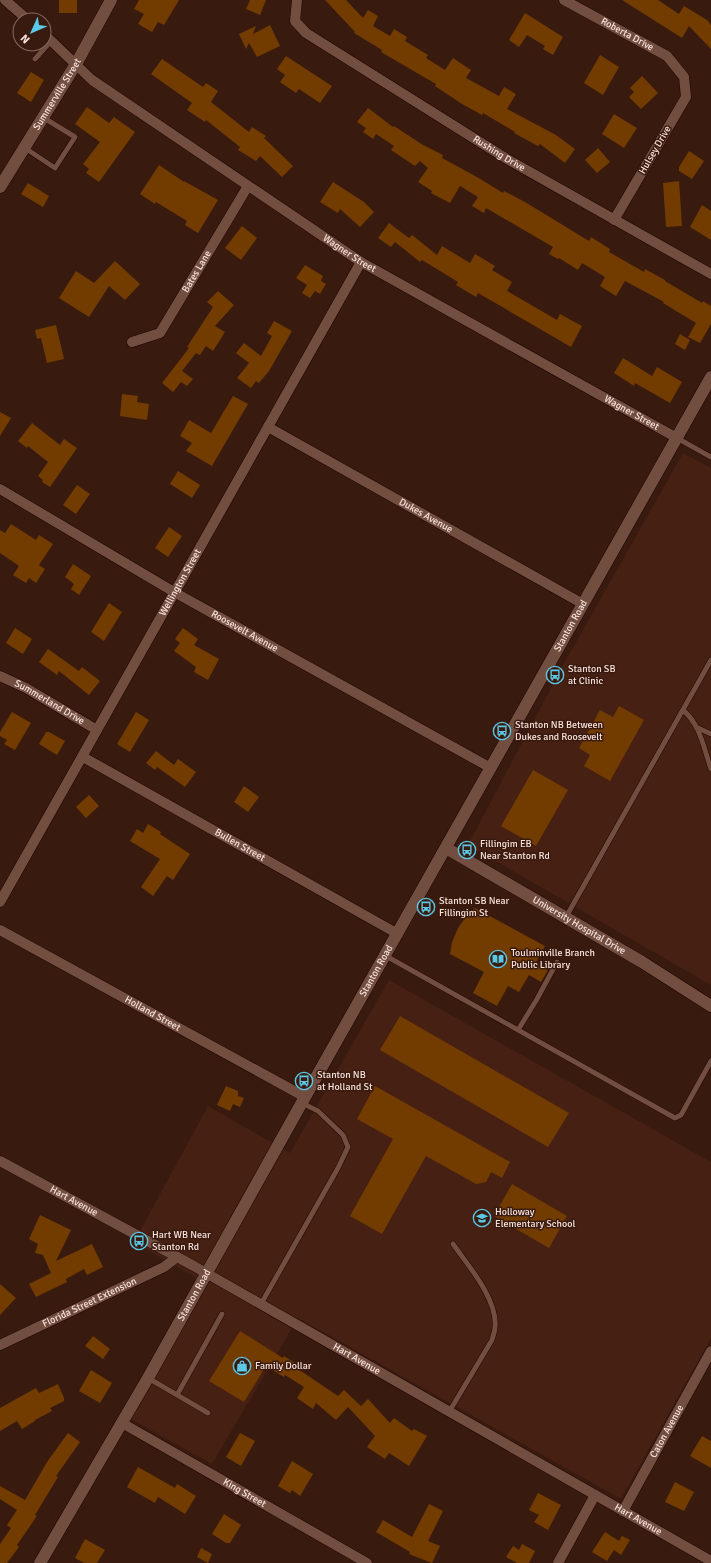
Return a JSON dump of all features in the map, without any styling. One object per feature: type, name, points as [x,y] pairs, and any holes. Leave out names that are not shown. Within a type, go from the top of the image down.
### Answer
[{"type":"street","points":[[5,0],[19,12]]},
{"type":"street","name":"Summerville Street","points":[[0,187],[76,64],[110,0]]},
{"type":"street","name":"Rushing Drive","points":[[297,0],[296,21],[306,33],[500,155],[711,274]]},
{"type":"street","name":"Roberta Drive","points":[[564,0],[667,56],[684,78]]},
{"type":"street","name":"Wagner Street","points":[[52,41],[92,80],[361,262],[677,438]]},
{"type":"street","name":"Hulsey Drive","points":[[614,220],[686,97],[684,78]]},
{"type":"street","name":"Bates Lane","points":[[132,342],[160,333],[248,186]]},
{"type":"street","name":"Wellington Street","points":[[0,902],[361,262]]},
{"type":"street","name":"Stanton Road","points":[[41,1562],[148,1378],[711,377]]},
{"type":"street","name":"Dukes Avenue","points":[[268,427],[583,604]]},
{"type":"street","name":"Roosevelt Avenue","points":[[0,489],[174,592],[491,768]]},
{"type":"street","name":"Summerland Drive","points":[[0,676],[26,688],[97,730]]},
{"type":"street","name":"Bullen Street","points":[[83,756],[398,934]]},
{"type":"street","name":"University Hospital Drive","points":[[446,848],[642,962],[711,1006]]},
{"type":"street","name":"Holland Street","points":[[0,930],[303,1100]]},
{"type":"street","name":"Hart Avenue","points":[[0,1161],[206,1273],[711,1561]]},
{"type":"street","name":"Florida Street Extension","points":[[0,1345],[164,1267],[177,1257]]},
{"type":"street","name":"Caton Avenue","points":[[623,1511],[711,1351]]},
{"type":"street","name":"King Street","points":[[122,1423],[367,1563]]},
{"type":"street","points":[[558,1563],[596,1495]]},
{"type":"lane","points":[[34,59],[38,52]]},
{"type":"lane","points":[[24,147],[55,168],[75,138],[43,117]]},
{"type":"lane","points":[[677,438],[711,457]]},
{"type":"lane","points":[[566,918],[711,660]]},
{"type":"lane","points":[[683,710],[689,715],[696,727],[711,769]]},
{"type":"lane","points":[[696,727],[711,733]]},
{"type":"lane","points":[[386,956],[675,1118],[681,1115],[711,1061]]},
{"type":"lane","points":[[518,1030],[557,962]]},
{"type":"lane","points":[[261,1304],[338,1168],[348,1147],[343,1135],[318,1111],[303,1100]]},
{"type":"lane","points":[[449,1412],[492,1340],[495,1327],[488,1296],[474,1272],[453,1244]]},
{"type":"lane","points":[[177,1395],[222,1314]]},
{"type":"lane","points":[[148,1378],[208,1413]]},
{"type":"shaded area","points":[[683,453],[711,468],[711,985],[471,847],[470,841],[562,667]]},
{"type":"shaded area","name":"Holloway Elementary School","points":[[389,980],[711,1162],[711,1338],[621,1499],[298,1318],[212,1464],[129,1418],[205,1283],[134,1242],[208,1106],[290,1153]]},
{"type":"building","points":[[59,0],[77,0],[77,13],[59,13]]},
{"type":"building","points":[[139,0],[179,0],[164,25],[158,22],[152,32],[138,24],[144,14],[134,9]]},
{"type":"building","points":[[250,0],[266,0],[260,15],[246,9]]},
{"type":"building","points":[[325,0],[346,0],[363,18],[368,10],[378,16],[373,26],[390,36],[394,29],[407,37],[405,41],[428,55],[426,58],[445,70],[453,58],[471,70],[466,78],[499,96],[504,87],[516,94],[507,109],[556,135],[575,149],[565,163],[540,144],[538,146],[514,133],[515,132],[483,113],[482,115],[462,104],[435,86],[436,84],[381,52],[382,50],[354,33],[355,32]]},
{"type":"building","points":[[622,0],[658,0],[679,14],[684,6],[707,20],[711,25],[711,49],[689,26],[682,38]]},
{"type":"building","points":[[525,13],[563,37],[553,55],[543,49],[545,46],[527,35],[519,47],[509,40]]},
{"type":"building","points":[[270,25],[280,46],[257,57],[249,43],[246,49],[239,34],[256,26],[253,34]]},
{"type":"building","points":[[600,55],[619,67],[603,95],[584,83]]},
{"type":"building","points":[[286,56],[332,86],[320,103],[299,89],[296,93],[280,82],[285,75],[277,69]]},
{"type":"building","points":[[162,59],[203,87],[206,83],[218,91],[211,102],[249,132],[252,127],[266,136],[264,138],[293,166],[282,177],[260,156],[256,161],[238,150],[240,147],[206,120],[205,122],[187,110],[192,103],[151,74]]},
{"type":"building","points":[[31,72],[44,80],[31,102],[17,93]]},
{"type":"building","points":[[642,76],[658,93],[641,109],[629,97],[634,92],[630,88]]},
{"type":"building","points":[[87,107],[109,123],[114,117],[135,132],[99,182],[86,173],[89,169],[83,164],[100,142],[75,124]]},
{"type":"building","points":[[368,108],[393,127],[394,126],[423,145],[443,155],[442,158],[503,193],[504,191],[525,202],[589,241],[591,237],[610,249],[609,252],[644,272],[645,269],[702,303],[703,301],[711,306],[711,324],[700,343],[688,337],[696,323],[663,303],[664,302],[625,281],[616,296],[600,286],[605,277],[582,263],[578,270],[559,258],[558,259],[549,254],[553,247],[486,208],[484,213],[472,206],[478,197],[460,186],[450,203],[431,193],[432,191],[418,182],[428,168],[420,161],[415,166],[391,150],[394,146],[376,134],[373,139],[363,132],[366,128],[357,122]]},
{"type":"building","points":[[614,114],[637,128],[624,148],[602,134]]},
{"type":"building","points":[[598,148],[610,162],[597,173],[585,160]]},
{"type":"building","points":[[689,151],[704,161],[692,179],[679,171],[679,167]]},
{"type":"building","points":[[159,165],[184,182],[218,200],[198,233],[185,225],[187,221],[140,194]]},
{"type":"building","points":[[679,181],[682,226],[666,227],[663,183]]},
{"type":"building","points":[[333,182],[364,202],[374,212],[360,227],[340,209],[338,213],[320,202]]},
{"type":"building","points":[[28,183],[49,196],[43,207],[21,194]]},
{"type":"building","points":[[702,205],[711,211],[711,240],[690,227]]},
{"type":"building","points":[[389,223],[409,238],[412,235],[437,255],[442,246],[470,263],[475,254],[495,266],[492,270],[512,282],[507,291],[557,320],[560,314],[582,326],[571,347],[478,293],[476,297],[456,285],[458,282],[422,260],[420,262],[395,242],[391,247],[378,238]]},
{"type":"building","points":[[242,226],[257,238],[241,260],[225,248]]},
{"type":"building","points":[[115,261],[140,284],[125,300],[109,286],[89,317],[59,298],[76,271],[94,283]]},
{"type":"building","points":[[305,265],[323,276],[321,281],[326,284],[320,294],[315,291],[310,298],[302,293],[307,285],[296,278]]},
{"type":"building","points":[[218,291],[234,305],[215,326],[225,332],[213,351],[206,346],[200,355],[196,353],[182,371],[193,379],[187,386],[181,382],[173,392],[162,383],[189,348],[187,347],[213,307],[207,302]]},
{"type":"building","points":[[274,321],[292,331],[269,371],[259,383],[256,381],[251,388],[237,378],[249,363],[236,353],[244,343],[261,356],[272,336],[267,333]]},
{"type":"building","points":[[56,325],[64,359],[47,363],[41,338],[37,339],[35,330]]},
{"type":"building","points":[[680,334],[690,340],[685,350],[675,344]]},
{"type":"building","points":[[623,358],[652,376],[657,367],[682,382],[670,403],[635,383],[634,386],[614,373]]},
{"type":"building","points":[[122,394],[138,396],[137,402],[149,404],[147,420],[120,416]]},
{"type":"building","points":[[233,396],[248,404],[212,466],[186,451],[192,443],[180,436],[189,420],[211,433]]},
{"type":"building","points":[[0,412],[11,418],[0,436]]},
{"type":"building","points":[[32,423],[60,445],[64,439],[77,448],[50,487],[42,482],[43,480],[38,476],[48,462],[28,446],[27,448],[18,441]]},
{"type":"building","points":[[178,471],[200,485],[192,498],[170,484]]},
{"type":"building","points":[[77,485],[90,494],[76,514],[63,505]]},
{"type":"building","points":[[11,524],[36,540],[39,535],[53,544],[39,565],[45,569],[36,583],[29,578],[26,583],[13,575],[19,566],[0,553],[0,530],[5,533]]},
{"type":"building","points":[[169,527],[182,536],[168,557],[155,548]]},
{"type":"building","points":[[73,564],[91,576],[79,595],[71,589],[74,584],[65,577]]},
{"type":"building","points":[[109,603],[122,612],[104,641],[91,632]]},
{"type":"building","points":[[15,628],[32,639],[23,654],[6,643]]},
{"type":"building","points":[[183,628],[198,639],[194,645],[219,659],[208,680],[194,672],[196,667],[174,651],[180,643],[175,639]]},
{"type":"building","points":[[48,649],[79,671],[82,667],[100,681],[89,695],[59,671],[57,675],[39,662]]},
{"type":"building","points":[[619,706],[644,720],[610,781],[584,766],[590,755],[579,748],[600,710],[613,717]]},
{"type":"building","points":[[12,712],[31,723],[15,750],[4,744],[7,740],[0,736],[0,732]]},
{"type":"building","points":[[136,712],[149,720],[130,752],[117,744]]},
{"type":"building","points":[[46,732],[49,732],[65,741],[57,755],[39,744]]},
{"type":"building","points":[[156,751],[174,765],[178,759],[196,772],[185,787],[157,767],[155,770],[146,763]]},
{"type":"building","points":[[533,770],[568,790],[536,846],[501,826]]},
{"type":"building","points":[[244,786],[259,797],[248,812],[234,802]]},
{"type":"building","points":[[89,795],[99,806],[86,818],[76,807]]},
{"type":"building","points":[[148,824],[190,854],[173,880],[167,876],[153,896],[141,887],[160,859],[130,841],[137,829],[143,833]]},
{"type":"building","name":"Toulminville Branch Public Library","points":[[475,908],[545,946],[535,964],[548,970],[541,982],[529,975],[519,992],[508,986],[497,1006],[473,993],[484,972],[450,954],[452,942],[458,928],[468,914]]},
{"type":"building","points":[[400,1016],[569,1113],[548,1147],[380,1050]]},
{"type":"building","points":[[226,1086],[238,1091],[238,1096],[244,1098],[240,1107],[233,1104],[230,1111],[217,1105]]},
{"type":"building","points":[[375,1086],[510,1162],[502,1178],[491,1172],[486,1182],[476,1184],[426,1156],[382,1234],[350,1216],[393,1139],[357,1119]]},
{"type":"building","points":[[512,1184],[567,1216],[549,1248],[494,1216]]},
{"type":"building","points":[[40,1215],[71,1230],[56,1261],[92,1244],[103,1267],[87,1275],[84,1269],[66,1279],[67,1282],[36,1297],[29,1284],[51,1273],[43,1255],[35,1253],[38,1244],[29,1239]]},
{"type":"building","points":[[0,1284],[16,1298],[0,1315]]},
{"type":"building","points":[[240,1331],[283,1358],[284,1356],[300,1366],[298,1369],[338,1396],[344,1390],[361,1406],[368,1399],[390,1423],[394,1418],[412,1431],[414,1429],[427,1436],[409,1466],[389,1453],[385,1459],[367,1447],[375,1436],[348,1407],[336,1420],[316,1403],[313,1409],[297,1398],[304,1387],[285,1375],[284,1377],[266,1366],[244,1402],[209,1381]]},
{"type":"building","points":[[93,1336],[110,1349],[103,1359],[85,1346]]},
{"type":"building","points":[[91,1370],[112,1383],[100,1403],[79,1391]]},
{"type":"building","points":[[58,1384],[64,1401],[50,1408],[52,1411],[22,1429],[17,1421],[0,1431],[0,1408],[36,1388],[39,1393]]},
{"type":"building","points":[[68,1433],[80,1442],[56,1476],[58,1477],[35,1515],[37,1516],[17,1545],[19,1547],[7,1563],[0,1563],[0,1544],[11,1528],[7,1525],[17,1510],[0,1499],[0,1486],[25,1500],[47,1462]]},
{"type":"building","points":[[240,1433],[255,1441],[241,1466],[226,1457]]},
{"type":"building","points":[[702,1436],[711,1441],[711,1468],[690,1456]]},
{"type":"building","points":[[292,1461],[313,1474],[300,1496],[292,1490],[290,1493],[278,1486]]},
{"type":"building","points":[[138,1467],[175,1488],[177,1484],[196,1496],[185,1514],[158,1497],[155,1503],[127,1487]]},
{"type":"building","points":[[675,1482],[694,1492],[684,1511],[665,1502]]},
{"type":"building","points":[[538,1493],[561,1505],[548,1530],[534,1522],[539,1515],[529,1510]]},
{"type":"building","points":[[429,1504],[443,1511],[428,1541],[440,1546],[432,1563],[409,1554],[410,1552],[376,1532],[383,1520],[412,1537]]},
{"type":"building","points":[[224,1514],[241,1525],[230,1543],[226,1543],[212,1534]]},
{"type":"building","points":[[605,1532],[619,1541],[622,1536],[630,1540],[621,1555],[614,1550],[607,1561],[592,1552]]},
{"type":"building","points":[[85,1539],[105,1550],[97,1563],[84,1563],[75,1558]]},
{"type":"building","points":[[522,1544],[535,1551],[529,1563],[517,1563],[506,1557],[513,1546],[519,1550]]},
{"type":"building","points":[[201,1548],[212,1554],[208,1563],[197,1557]]},
{"type":"place","name":"Stanton SB at Clinic","points":[[555,675]]},
{"type":"place","name":"Stanton NB Between Dukes and Roosevelt","points":[[502,731]]},
{"type":"place","name":"Fillingim EB Near Stanton Rd","points":[[467,850]]},
{"type":"place","name":"Stanton SB Near Fillingim St","points":[[426,907]]},
{"type":"place","name":"Toulminville Branch Public Library","points":[[498,959]]},
{"type":"place","name":"Stanton NB at Holland St","points":[[304,1081]]},
{"type":"place","name":"Holloway Elementary School","points":[[482,1218]]},
{"type":"place","name":"Hart WB Near Stanton Rd","points":[[139,1241]]},
{"type":"place","name":"Family Dollar","points":[[242,1366]]}]
